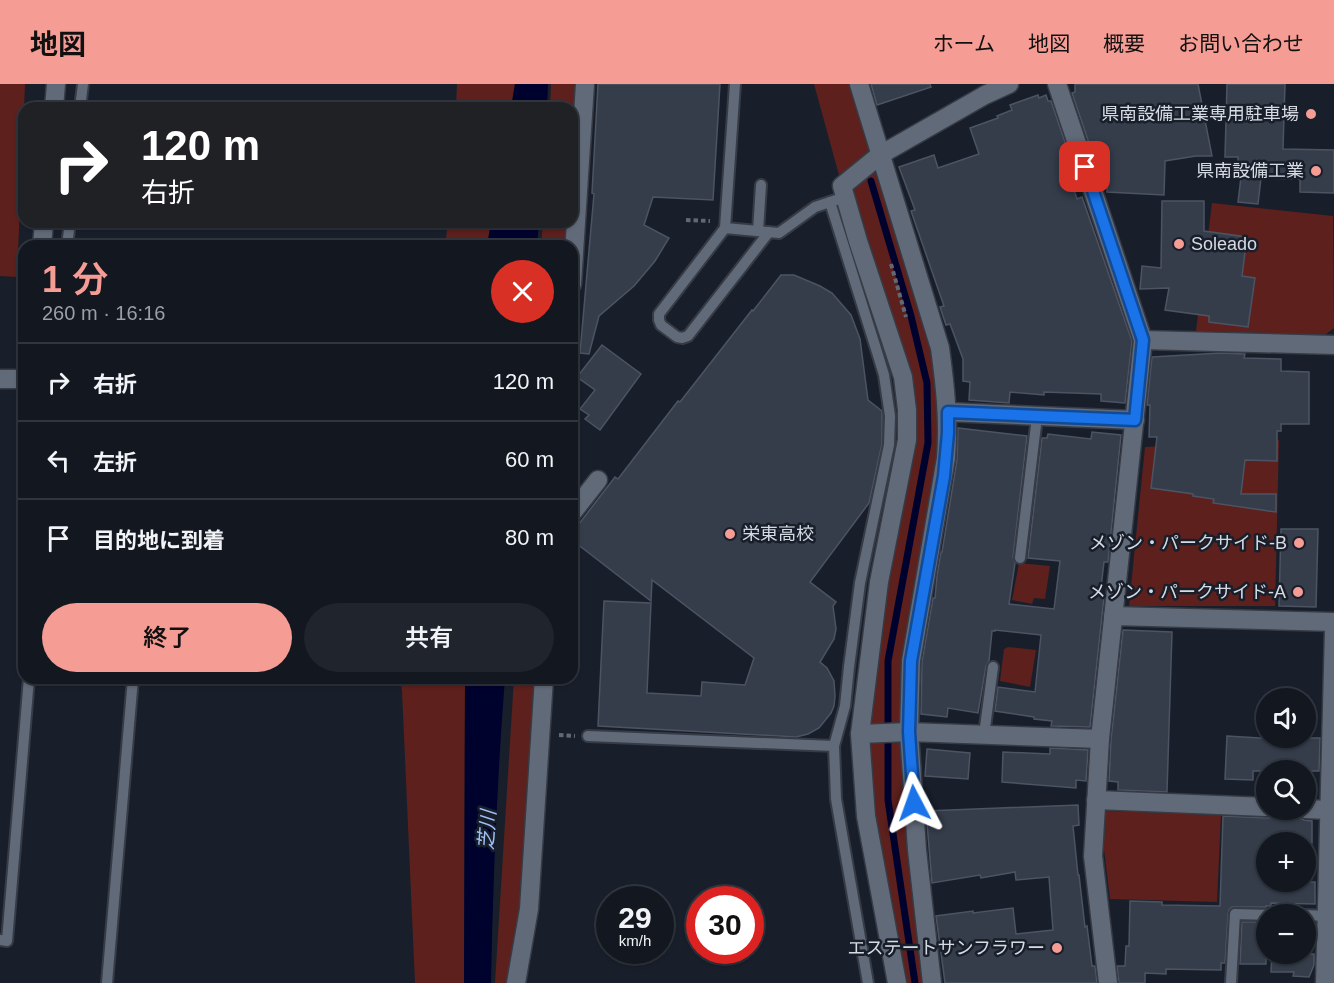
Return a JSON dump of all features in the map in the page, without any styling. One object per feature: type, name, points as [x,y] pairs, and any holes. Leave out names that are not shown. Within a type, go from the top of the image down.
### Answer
[{"type":"street","points":[[54,102],[56,84]]},
{"type":"street","points":[[578,192],[585,84]]},
{"type":"street","points":[[859,84],[940,348],[948,412],[944,476],[911,661],[901,732],[932,983]]},
{"type":"street","points":[[897,983],[866,816],[860,734],[879,582],[907,440],[907,410],[903,377],[858,241],[837,199],[842,186],[880,155],[984,95],[1009,84]]},
{"type":"street","points":[[1057,84],[1143,340],[1100,739],[1096,800],[1093,856],[1108,983]]},
{"type":"street","points":[[1143,340],[1334,345]]},
{"type":"street","points":[[0,379],[18,379]]},
{"type":"street","points":[[948,412],[1135,420]]},
{"type":"street","points":[[578,505],[598,480]]},
{"type":"street","points":[[1113,616],[1334,622]]},
{"type":"street","points":[[1325,983],[1334,629]]},
{"type":"street","points":[[516,983],[529,909],[544,684]]},
{"type":"street","points":[[860,734],[901,732],[1100,739]]},
{"type":"street","points":[[1096,800],[1256,807]]},
{"type":"street","points":[[1316,809],[1329,810]]},
{"type":"lane","points":[[81,102],[83,84]]},
{"type":"lane","points":[[735,84],[725,225],[659,314],[661,325],[677,337],[688,336],[764,231],[761,185]]},
{"type":"lane","points":[[725,225],[779,233],[815,207],[837,199],[882,368],[890,416],[889,445],[860,583],[845,706],[836,741],[836,799],[868,983]]},
{"type":"lane","points":[[1020,558],[1037,417]]},
{"type":"lane","points":[[984,735],[993,667]]},
{"type":"lane","points":[[0,940],[7,941],[28,684]]},
{"type":"lane","points":[[106,983],[133,684]]},
{"type":"lane","points":[[588,736],[836,741],[860,734]]},
{"type":"lane","points":[[1231,983],[1235,914],[1256,915]]},
{"type":"lane","points":[[1316,916],[1327,916]]},
{"type":"path","points":[[686,220],[725,225]]},
{"type":"path","points":[[540,734],[588,736]]},
{"type":"shaded area","points":[[0,84],[25,84],[24,102],[18,102],[17,277],[0,276]]},
{"type":"shaded area","points":[[457,84],[515,84],[512,102],[456,102]]},
{"type":"shaded area","points":[[551,84],[578,84],[577,102],[550,102]]},
{"type":"shaded area","points":[[814,84],[859,84],[871,147],[867,157],[839,175]]},
{"type":"shaded area","points":[[880,155],[948,412],[911,661],[932,983],[897,983],[860,734],[907,410],[842,186]]},
{"type":"shaded area","points":[[1212,203],[1333,216],[1334,328],[1325,335],[1196,331]]},
{"type":"shaded area","points":[[447,228],[490,228],[488,240],[446,240]]},
{"type":"shaded area","points":[[542,228],[568,228],[568,240],[542,240]]},
{"type":"shaded area","points":[[1279,440],[1275,606],[1129,606],[1145,447]]},
{"type":"shaded area","points":[[1019,563],[1050,566],[1045,599],[1034,598],[1032,604],[1012,600]]},
{"type":"shaded area","points":[[1008,647],[1036,650],[1030,687],[1000,681],[1004,649]]},
{"type":"shaded area","points":[[401,684],[465,684],[464,983],[415,983]]},
{"type":"shaded area","points":[[514,684],[538,684],[521,925],[507,983],[495,983]]},
{"type":"shaded area","points":[[1105,811],[1221,814],[1217,902],[1110,899],[1103,841]]},
{"type":"water","points":[[515,84],[548,84],[547,102],[512,102]]},
{"type":"water","points":[[490,228],[538,228],[538,240],[488,240]]},
{"type":"water","name":"芝川","points":[[465,684],[505,684],[496,830],[491,983],[464,983]]},
{"type":"building","points":[[598,84],[720,84],[713,200],[653,197],[644,225],[669,238],[655,261],[634,286],[599,316],[589,354],[580,353],[594,194],[592,193]]},
{"type":"building","points":[[871,84],[930,84],[931,87],[877,105]]},
{"type":"building","points":[[1075,84],[1198,84],[1212,156],[1165,161],[1164,195],[1107,192],[1109,153],[1092,152],[1072,93],[1075,92]]},
{"type":"building","points":[[1227,84],[1285,84],[1283,149],[1334,150],[1334,193],[1300,192],[1300,179],[1261,178],[1258,204],[1238,202],[1241,177],[1238,177],[1238,157],[1225,157]]},
{"type":"building","points":[[1038,95],[1039,98],[1046,95],[1048,101],[1051,101],[1068,151],[1061,151],[1077,199],[1082,197],[1132,341],[1125,403],[1101,401],[1101,394],[1044,392],[1044,395],[1010,392],[1009,403],[969,400],[970,382],[963,381],[963,359],[950,324],[946,325],[940,307],[944,306],[911,211],[915,210],[899,167],[934,155],[938,168],[979,154],[970,128],[998,118],[997,116],[1012,110],[1010,105]]},
{"type":"building","points":[[1162,201],[1204,201],[1204,231],[1247,237],[1242,276],[1255,278],[1248,327],[1209,322],[1209,316],[1165,310],[1169,288],[1140,289],[1142,266],[1161,268]]},
{"type":"building","points":[[781,275],[794,275],[832,293],[851,315],[860,339],[868,400],[882,411],[882,444],[869,503],[810,582],[836,602],[833,606],[836,629],[834,639],[820,662],[827,668],[834,681],[834,706],[819,728],[796,737],[598,726],[604,601],[651,603],[647,693],[701,696],[702,682],[745,685],[754,658],[652,580],[651,601],[578,545],[578,525],[615,477],[618,479],[678,401],[680,402]]},
{"type":"building","points":[[602,345],[641,374],[600,430],[585,419],[589,415],[580,409],[595,390],[578,376]]},
{"type":"building","points":[[1245,354],[1244,358],[1281,359],[1281,371],[1309,372],[1309,424],[1281,424],[1281,431],[1277,431],[1277,461],[1245,460],[1241,494],[1276,494],[1276,512],[1213,503],[1214,499],[1151,488],[1157,437],[1149,437],[1150,405],[1147,405],[1152,357]]},
{"type":"building","points":[[958,428],[1027,436],[1009,604],[1054,609],[1060,561],[1028,558],[1042,438],[1047,438],[1048,434],[1091,439],[1092,432],[1121,435],[1108,562],[1104,562],[1100,596],[1104,597],[1090,727],[1051,726],[1052,721],[995,711],[998,687],[1035,692],[1041,635],[995,630],[992,631],[989,661],[986,666],[978,713],[948,708],[947,717],[921,714],[922,662],[933,598],[935,598],[957,460]]},
{"type":"building","points":[[1281,529],[1318,529],[1316,607],[1279,606]]},
{"type":"building","points":[[1123,630],[1172,632],[1167,792],[1118,790],[1118,782],[1109,781]]},
{"type":"building","points":[[1227,736],[1256,738],[1256,748],[1316,748],[1316,738],[1320,738],[1319,771],[1316,771],[1316,760],[1256,760],[1253,780],[1225,779]]},
{"type":"building","points":[[1050,748],[1088,750],[1086,781],[1076,780],[1076,788],[1002,782],[1003,752],[1050,754]]},
{"type":"building","points":[[927,749],[970,753],[968,779],[925,776]]},
{"type":"building","points":[[1078,805],[1079,825],[1073,826],[1078,875],[1085,927],[1087,926],[1092,966],[1095,966],[1097,983],[945,983],[936,916],[1013,908],[1016,934],[1053,930],[1049,877],[1016,880],[1015,872],[932,883],[926,811]]},
{"type":"building","points":[[1223,816],[1256,818],[1256,820],[1312,821],[1312,832],[1256,832],[1256,892],[1315,892],[1315,904],[1271,903],[1256,904],[1256,907],[1232,907],[1228,914],[1225,963],[1221,963],[1221,970],[1166,969],[1166,974],[1145,973],[1145,983],[1119,983],[1117,966],[1125,966],[1126,946],[1129,946],[1130,901],[1162,902],[1162,905],[1220,906]]},
{"type":"building","points":[[1242,922],[1256,922],[1256,964],[1240,964]]},
{"type":"building","points":[[1271,964],[1314,964],[1309,977],[1293,976],[1294,972],[1271,972]]},
{"type":"waterway","points":[[871,181],[911,316],[927,383],[928,443],[888,661],[888,800],[915,983]]},
{"type":"place","name":"県南設備工業専用駐車場","points":[[1311,114]]},
{"type":"place","name":"県南設備工業","points":[[1316,171]]},
{"type":"place","name":"Soleado","points":[[1179,244]]},
{"type":"place","name":"栄東高校","points":[[730,534]]},
{"type":"place","name":"メゾン・パークサイド-B","points":[[1299,543]]},
{"type":"place","name":"メゾン・パークサイド-A","points":[[1298,592]]},
{"type":"place","name":"エステートサンフラワー","points":[[1057,948]]},
{"type":"route","points":[[914,803],[909,732],[911,661],[944,476],[948,412],[1135,420],[1143,340],[1085,167]]}]
